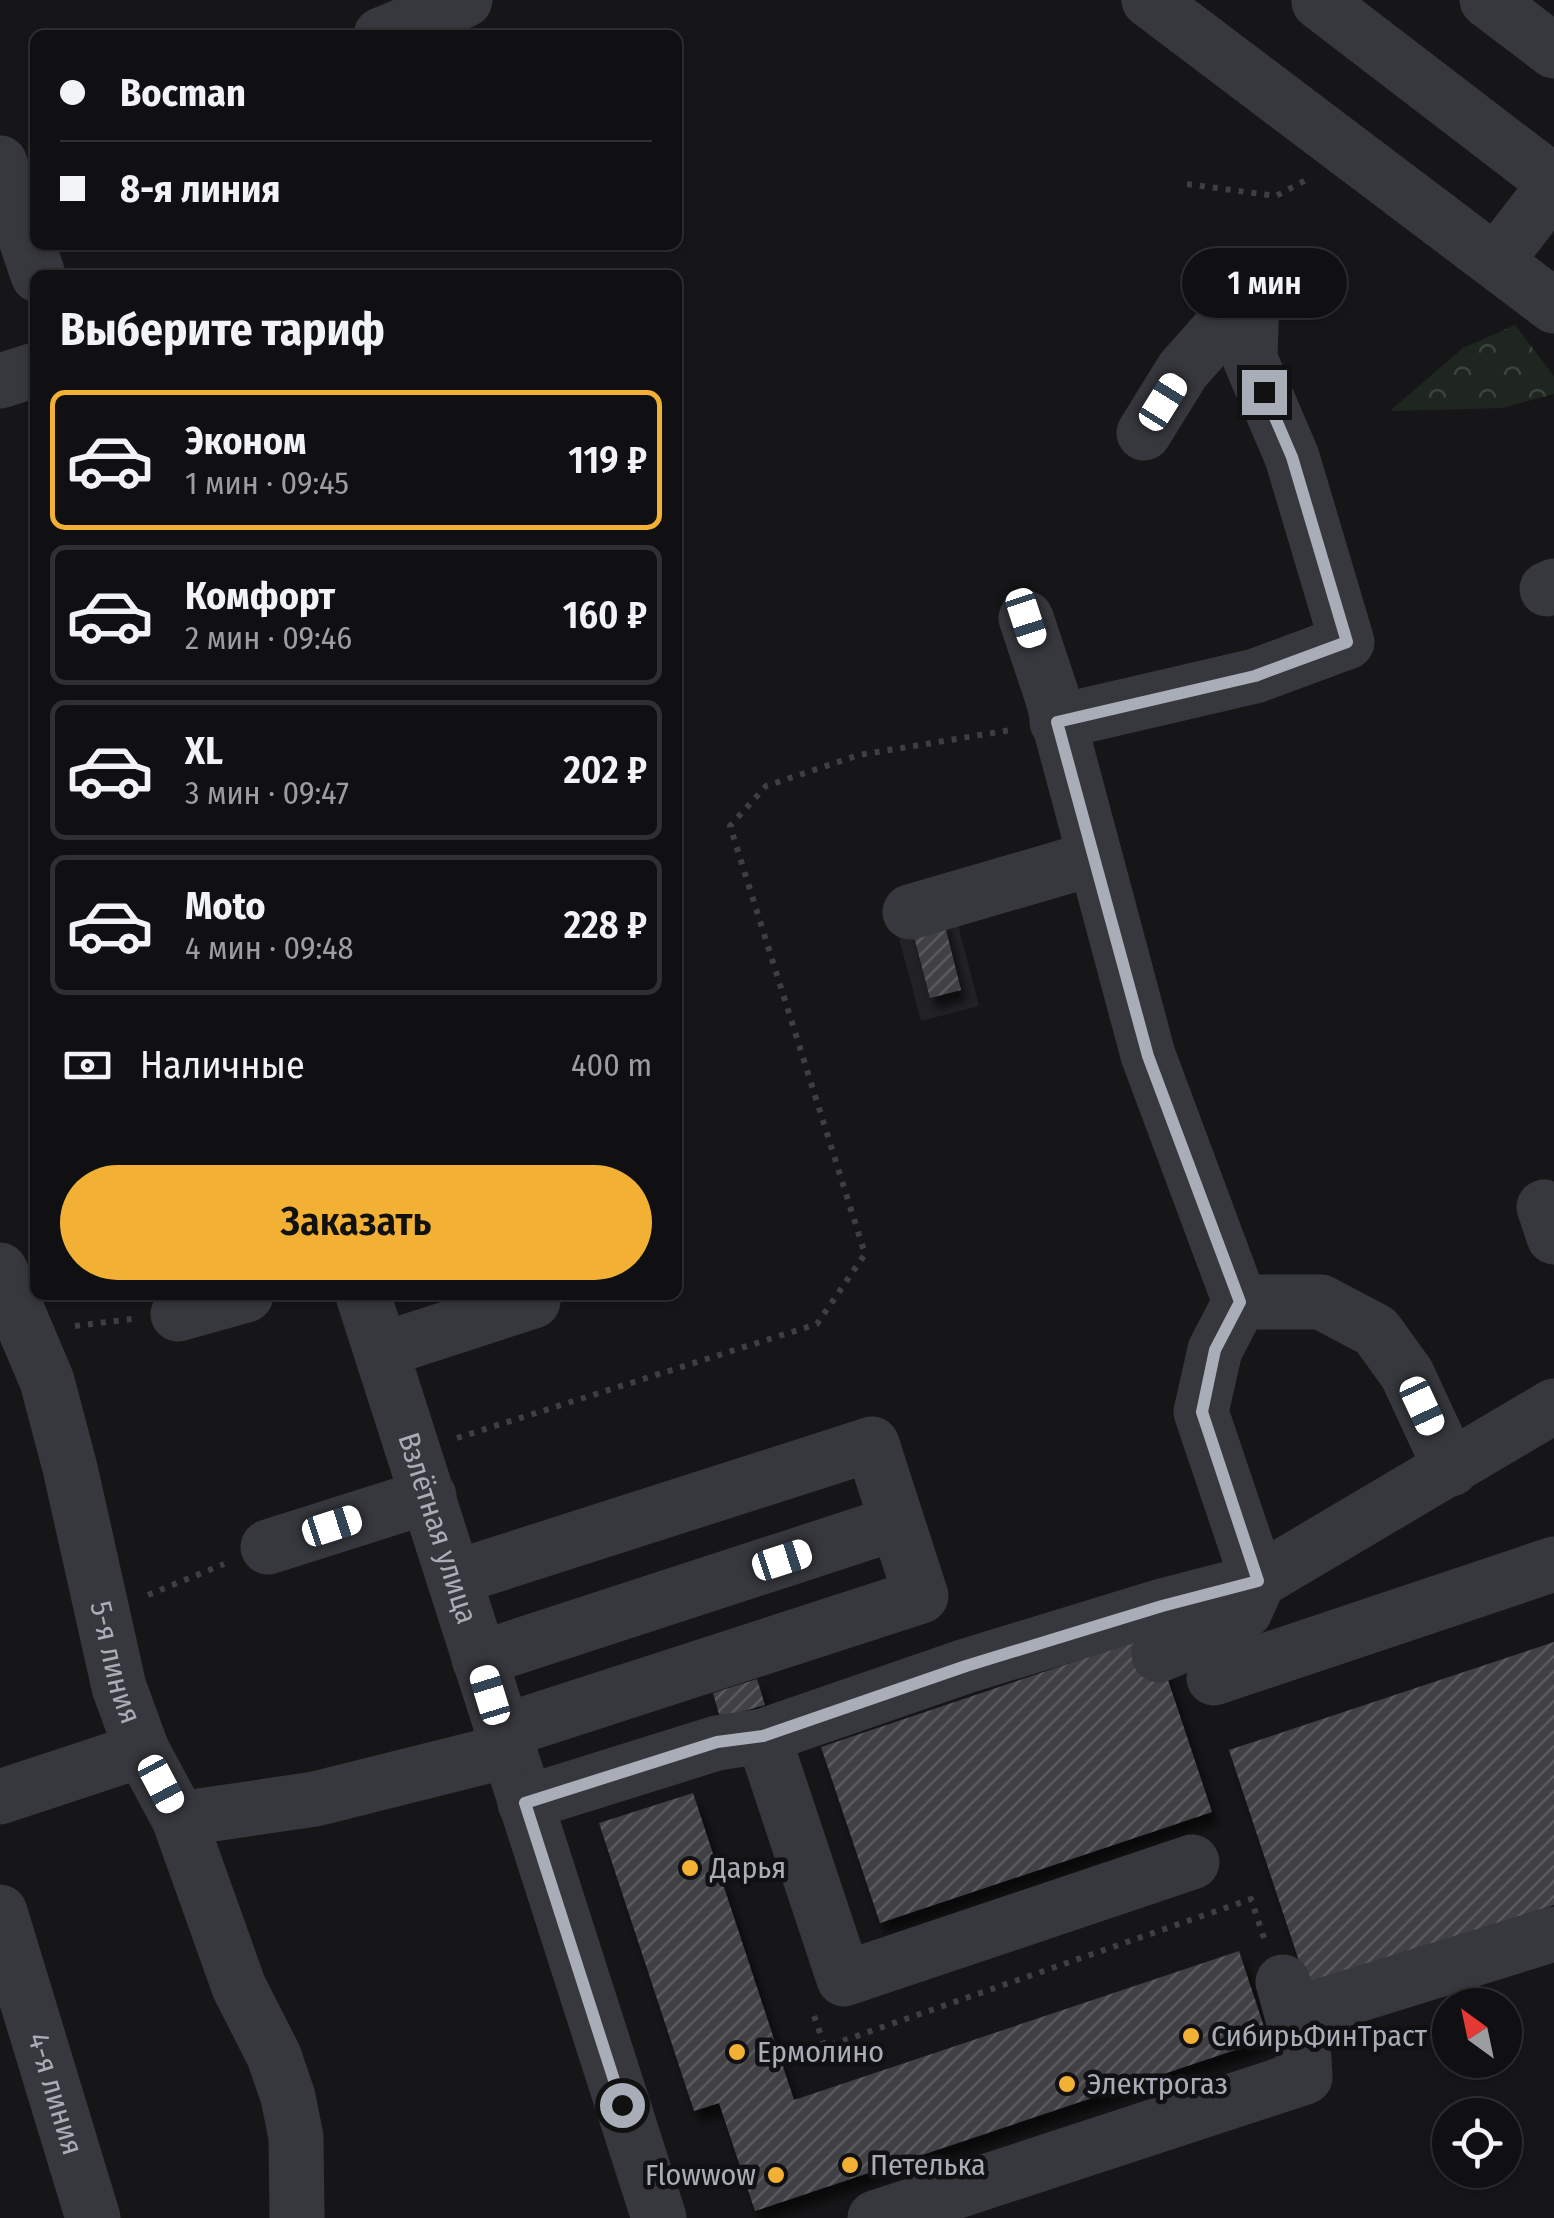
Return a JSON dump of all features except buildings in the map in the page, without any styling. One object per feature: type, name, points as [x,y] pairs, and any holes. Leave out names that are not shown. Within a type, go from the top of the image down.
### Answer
[{"type":"street","points":[[393,30],[465,0]]},
{"type":"street","points":[[1487,0],[1554,52]]},
{"type":"street","points":[[1158,2],[1554,306]]},
{"type":"street","points":[[1320,2],[1554,184],[1496,262]]},
{"type":"street","points":[[14,174],[30,241]]},
{"type":"street","points":[[1057,722],[1255,676],[1347,642],[1292,457],[1250,359],[1252,292],[1183,370],[1144,433]]},
{"type":"street","points":[[0,381],[30,372]]},
{"type":"street","points":[[1026,618],[1148,1056],[1240,1302],[1215,1350],[1202,1412],[1258,1581],[1246,1611],[1208,1634],[1160,1655]]},
{"type":"street","points":[[910,912],[1094,858]]},
{"type":"street","name":"5-я линия","points":[[0,1270],[47,1381],[119,1688],[142,1750],[179,1819],[238,1988],[274,2056],[288,2097],[296,2137],[297,2218]]},
{"type":"street","points":[[178,1314],[228,1300]]},
{"type":"street","name":"Взлётная улица","points":[[365,1300],[659,2218]]},
{"type":"street","points":[[382,1350],[533,1301]]},
{"type":"street","points":[[1240,1302],[1322,1302],[1376,1331],[1407,1374],[1451,1468]]},
{"type":"street","points":[[525,1803],[717,1742],[763,1736],[966,1666],[1258,1581],[1554,1406]]},
{"type":"street","points":[[179,1819],[315,1800],[504,1741],[921,1596],[872,1444],[454,1578]]},
{"type":"street","points":[[268,1546],[422,1474]]},
{"type":"street","points":[[479,1659],[896,1523]]},
{"type":"street","points":[[1214,1678],[1554,1564]]},
{"type":"street","points":[[763,1736],[844,1980],[1192,1862]]},
{"type":"street","points":[[0,1797],[142,1750]]},
{"type":"street","name":"4-я линия","points":[[0,1912],[92,2218]]},
{"type":"street","points":[[875,2218],[1305,2077],[1304,2058],[1287,1998],[1554,1934]]},
{"type":"path","points":[[1187,184],[1276,196],[1331,166],[1348,150]]},
{"type":"path","points":[[422,1474],[817,1324],[865,1254],[730,826],[766,786],[859,755],[1057,722]]},
{"type":"path","points":[[26,1332],[178,1314]]},
{"type":"path","points":[[100,1614],[268,1546]]},
{"type":"path","points":[[1242,1903],[1250,1898]]},
{"type":"shaded area","points":[[947,882],[979,1006],[921,1021],[888,897]]},
{"type":"green space","points":[[1515,325],[1554,376],[1554,394],[1502,408],[1390,411],[1463,348]]},
{"type":"place","name":"Дарья","points":[[690,1868]]},
{"type":"place","name":"СибирьФинТраст","points":[[1191,2036]]},
{"type":"place","name":"Ермолино","points":[[737,2052]]},
{"type":"place","name":"Электрогаз","points":[[1067,2084]]},
{"type":"place","name":"Петелька","points":[[850,2165]]},
{"type":"place","name":"Flowwow","points":[[776,2175]]},
{"type":"route","points":[[622,2105],[525,1803],[717,1742],[763,1736],[966,1666],[1258,1581],[1202,1412],[1215,1350],[1240,1302],[1148,1056],[1057,722],[1255,676],[1347,642],[1292,457],[1264,392]]}]
